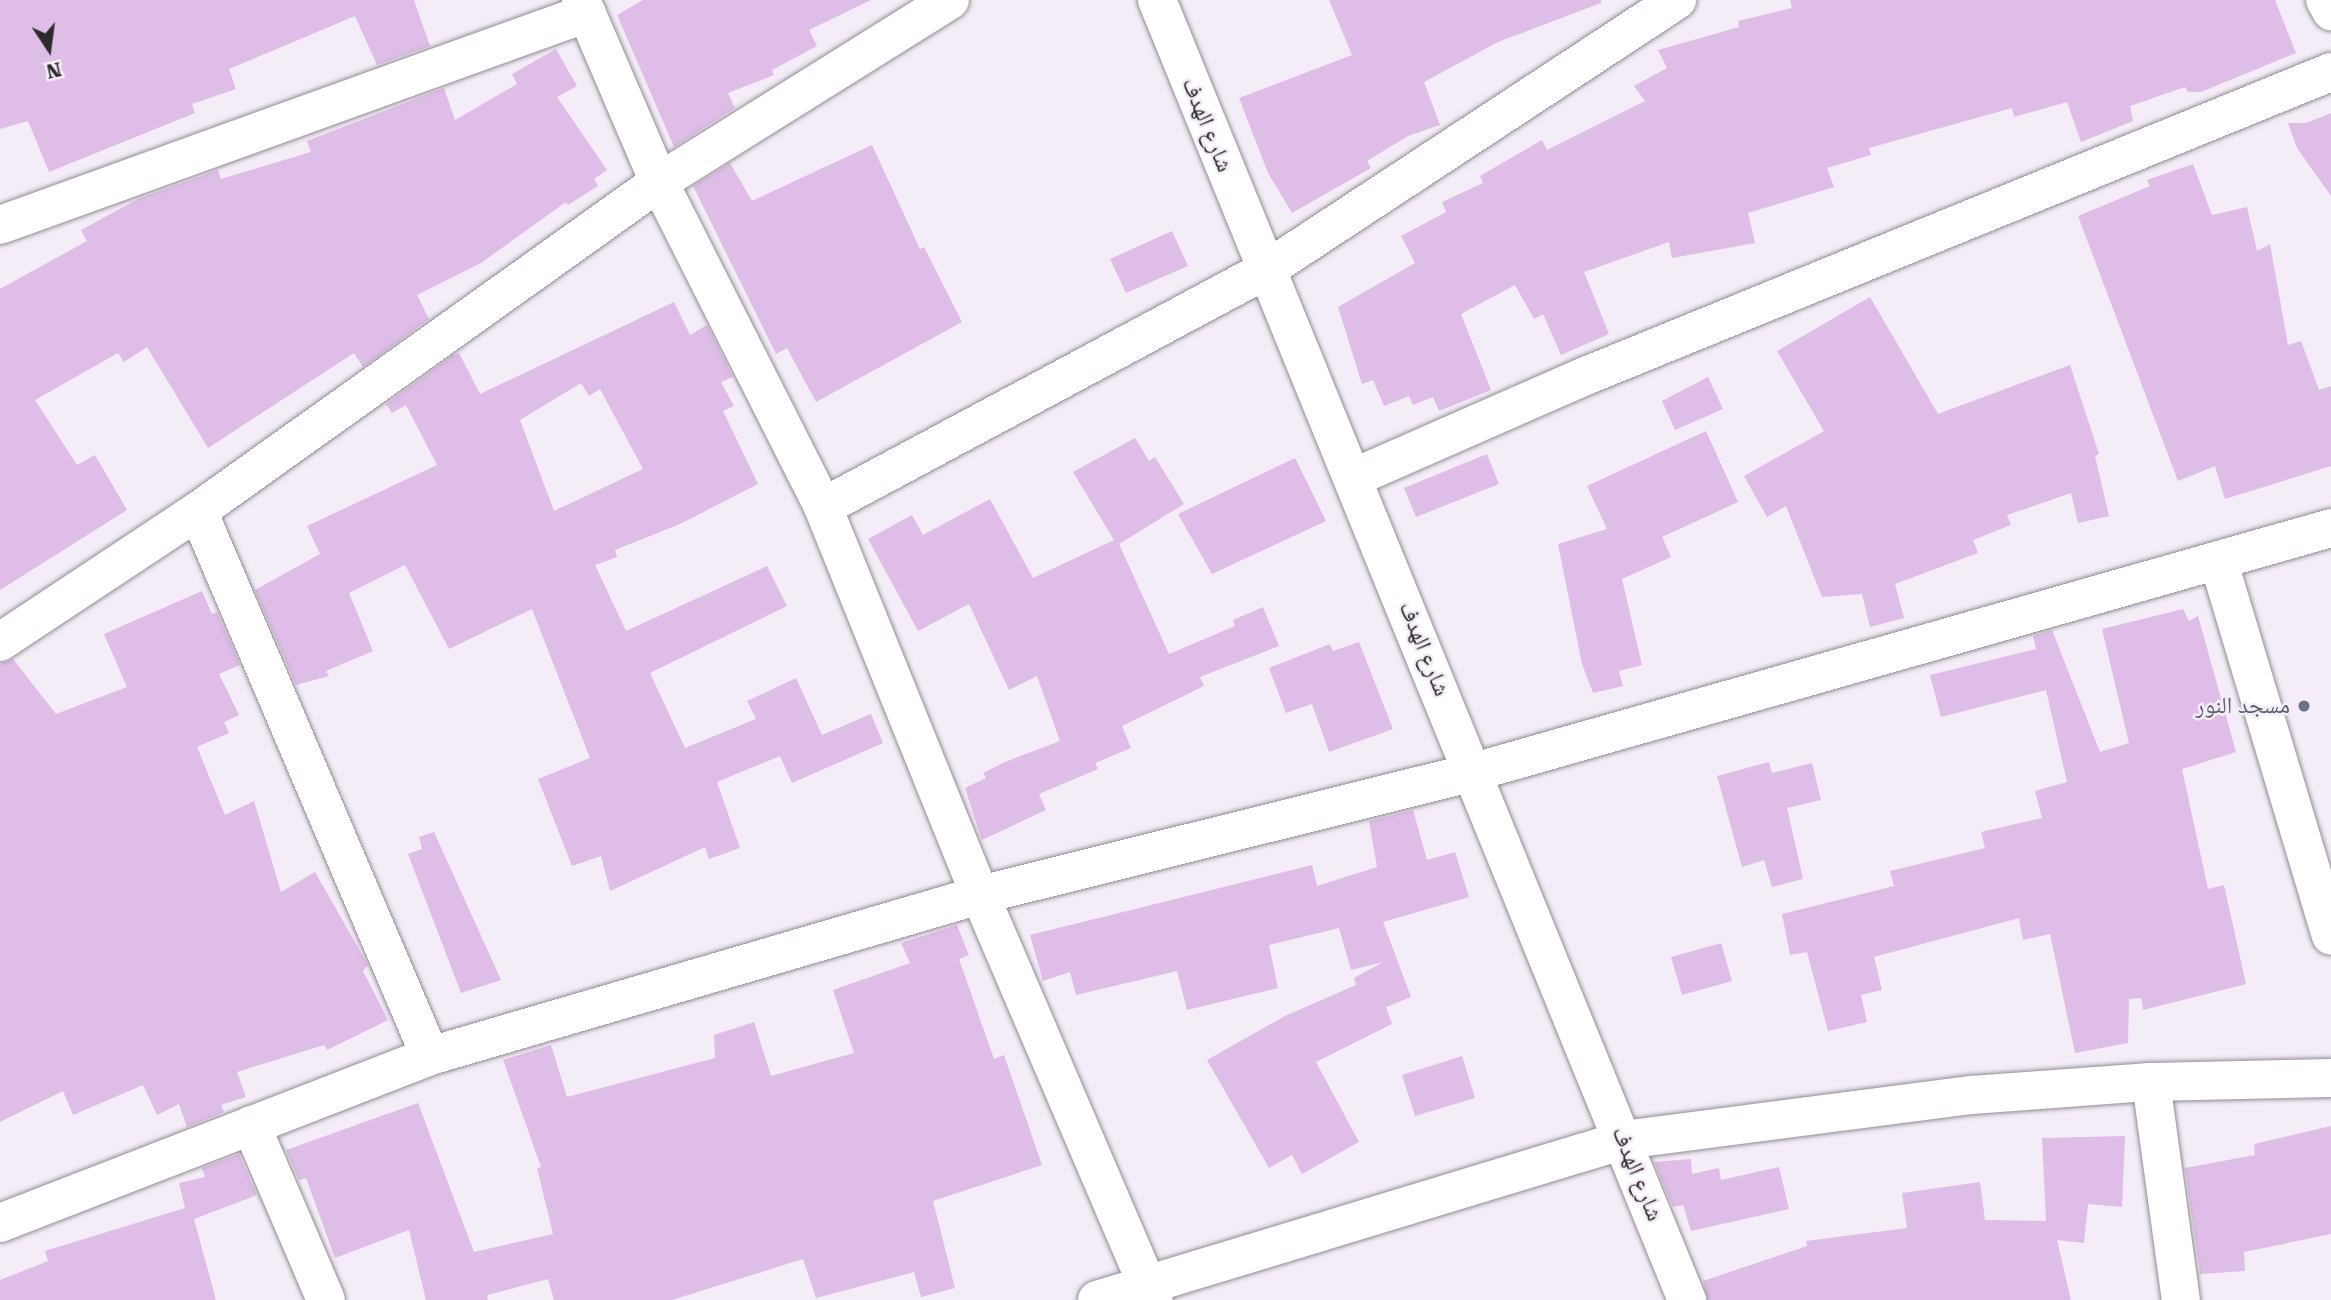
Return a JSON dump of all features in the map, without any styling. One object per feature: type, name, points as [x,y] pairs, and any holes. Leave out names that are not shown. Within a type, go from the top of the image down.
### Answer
[{"type":"street","points":[[0,642],[198,510],[659,181],[950,0]]},
{"type":"street","name":"شارع الهدف","points":[[1157,0],[1687,1300]]},
{"type":"street","points":[[823,507],[1266,270],[1677,0]]},
{"type":"street","points":[[2325,0],[2331,11]]},
{"type":"street","points":[[0,225],[584,7],[659,181],[823,507],[980,895],[1151,1291]]},
{"type":"street","points":[[1353,478],[1588,375],[2331,72]]},
{"type":"street","points":[[198,510],[430,1056]]},
{"type":"street","points":[[0,1223],[430,1056],[980,895],[1474,772],[2218,563],[2331,528]]},
{"type":"street","points":[[2218,563],[2331,936]]},
{"type":"street","points":[[1097,1300],[1151,1291],[1624,1140],[1972,1095],[2151,1082],[2331,1078]]},
{"type":"street","points":[[2151,1082],[2181,1300]]},
{"type":"street","points":[[251,1125],[326,1300]]},
{"type":"building","points":[[0,0],[414,0],[430,46],[377,65],[355,16],[229,69],[236,89],[192,104],[195,113],[49,172],[28,121],[0,129]]},
{"type":"building","points":[[643,0],[871,0],[809,30],[817,46],[772,70],[774,75],[728,93],[735,108],[674,147],[617,15]]},
{"type":"building","points":[[1329,0],[1601,0],[1601,3],[1498,42],[1424,82],[1440,125],[1408,136],[1367,161],[1371,168],[1292,213],[1268,173],[1239,98],[1352,55]]},
{"type":"building","points":[[1790,0],[2275,0],[2296,53],[2201,92],[2188,92],[2185,87],[2130,106],[2133,121],[2081,142],[2067,102],[2014,117],[2012,108],[1869,148],[1871,155],[1827,168],[1834,187],[1748,213],[1755,243],[1672,258],[1669,242],[1584,272],[1609,334],[1561,355],[1543,314],[1534,319],[1515,285],[1461,314],[1491,390],[1439,411],[1433,397],[1413,405],[1409,396],[1384,406],[1373,380],[1362,384],[1338,307],[1415,263],[1401,236],[1446,212],[1442,202],[1483,183],[1480,176],[1542,140],[1547,150],[1645,101],[1634,86],[1667,68],[1658,50],[1739,27],[1738,21],[1792,8]]},
{"type":"building","points":[[556,49],[577,86],[557,97],[607,170],[594,179],[598,186],[568,205],[566,202],[481,263],[417,295],[429,319],[363,367],[354,353],[208,448],[147,347],[124,362],[118,353],[35,400],[77,465],[95,455],[127,510],[0,590],[0,289],[87,241],[81,230],[138,199],[218,170],[221,179],[311,152],[307,141],[444,88],[455,120],[517,84],[512,74]]},
{"type":"building","points":[[2331,113],[2331,196],[2297,148],[2288,123],[2306,123]]},
{"type":"building","points":[[872,145],[920,249],[924,247],[962,322],[816,402],[787,348],[776,354],[693,186],[730,163],[752,201]]},
{"type":"building","points":[[2193,164],[2212,215],[2247,207],[2257,251],[2270,244],[2288,345],[2301,341],[2319,390],[2331,386],[2331,466],[2225,499],[2215,466],[2178,481],[2078,216],[2150,186],[2147,180]]},
{"type":"building","points":[[1172,231],[1188,266],[1126,293],[1110,259]]},
{"type":"building","points":[[1870,297],[1938,414],[2070,365],[2099,454],[2095,456],[2109,516],[2078,523],[2071,493],[2007,515],[2011,525],[1973,540],[1978,553],[1895,584],[1904,618],[1870,627],[1862,594],[1822,597],[1786,506],[1767,517],[1744,476],[1824,431],[1777,351]]},
{"type":"building","points":[[674,302],[690,335],[707,325],[733,377],[721,382],[734,406],[723,411],[758,484],[680,524],[615,550],[617,557],[595,565],[626,631],[767,566],[787,606],[650,673],[685,748],[756,719],[747,701],[796,678],[822,735],[871,714],[883,743],[792,783],[780,756],[717,782],[740,848],[709,859],[705,847],[610,891],[601,856],[572,866],[538,779],[590,758],[532,609],[449,649],[405,565],[349,593],[373,651],[326,671],[329,676],[296,685],[255,590],[320,554],[307,526],[437,465],[406,405],[392,413],[386,404],[459,353],[480,394]],"holes":[[[581,383],[589,396],[600,389],[643,469],[554,511],[520,420]]]},
{"type":"building","points":[[1708,377],[1723,409],[1675,430],[1662,401]]},
{"type":"building","points":[[1706,431],[1738,502],[1662,537],[1671,557],[1622,579],[1642,665],[1619,671],[1623,686],[1593,693],[1582,664],[1558,544],[1607,529],[1587,486]]},
{"type":"building","points":[[1135,438],[1149,461],[1155,457],[1184,504],[1119,544],[1169,654],[1235,626],[1233,620],[1263,607],[1279,646],[1200,677],[1204,686],[1122,726],[1131,748],[1095,763],[1098,769],[1039,794],[1046,810],[982,840],[965,788],[986,778],[983,773],[1005,762],[1060,741],[1037,676],[1009,690],[969,604],[918,631],[868,539],[912,515],[923,535],[990,499],[1033,578],[1114,540],[1073,472]]},
{"type":"building","points":[[1487,454],[1499,484],[1416,517],[1404,488]]},
{"type":"building","points":[[1295,458],[1326,521],[1212,574],[1178,514]]},
{"type":"building","points":[[202,591],[212,614],[217,612],[240,665],[219,674],[239,715],[224,722],[229,733],[197,747],[225,815],[254,801],[281,892],[315,872],[368,965],[363,971],[388,1020],[327,1050],[324,1045],[237,1072],[246,1097],[221,1105],[224,1112],[187,1127],[179,1104],[157,1115],[143,1085],[73,1115],[63,1091],[0,1122],[0,664],[13,659],[56,714],[127,687],[104,634]]},
{"type":"building","points":[[2183,609],[2189,621],[2198,616],[2236,752],[2182,769],[2208,889],[2224,885],[2246,984],[2143,1010],[2141,998],[2129,999],[2128,1043],[2075,1053],[2050,934],[2023,940],[2019,918],[1874,957],[1882,990],[1861,995],[1867,1022],[1828,1031],[1807,952],[1790,955],[1782,914],[1894,886],[1890,871],[1985,848],[1981,832],[2042,818],[2035,791],[2067,782],[2046,690],[1941,717],[1930,675],[2036,649],[2033,636],[2052,630],[2100,752],[2129,743],[2102,629]]},
{"type":"building","points":[[1359,642],[1393,729],[1329,752],[1312,704],[1286,713],[1269,668],[1330,644],[1333,651]]},
{"type":"building","points":[[1769,762],[1772,773],[1812,763],[1821,800],[1787,808],[1803,879],[1772,887],[1764,860],[1742,867],[1717,776]]},
{"type":"building","points":[[1413,810],[1427,860],[1455,852],[1469,897],[1383,922],[1411,997],[1386,1007],[1392,1024],[1316,1062],[1359,1142],[1302,1174],[1292,1155],[1269,1168],[1207,1060],[1285,1016],[1356,985],[1354,978],[1383,962],[1351,970],[1339,928],[1269,945],[1278,988],[1187,1010],[1177,971],[1076,995],[1070,972],[1043,981],[1030,935],[1312,865],[1317,886],[1377,867],[1369,821]]},
{"type":"building","points":[[434,832],[501,980],[461,993],[408,854],[422,849],[419,837]]},
{"type":"building","points":[[957,925],[969,955],[959,959],[994,1059],[1004,1055],[1042,1165],[933,1201],[955,1288],[921,1297],[914,1272],[816,1298],[803,1259],[672,1300],[554,1300],[548,1279],[487,1295],[488,1300],[426,1300],[409,1230],[335,1258],[306,1178],[299,1180],[286,1150],[418,1103],[474,1252],[553,1234],[537,1168],[541,1167],[503,1060],[551,1045],[567,1097],[715,1058],[714,1035],[754,1022],[771,1076],[854,1053],[833,990],[910,963],[901,943]]},
{"type":"building","points":[[1721,943],[1732,981],[1682,995],[1671,957]]},
{"type":"building","points":[[1462,1056],[1475,1098],[1415,1116],[1402,1075]]},
{"type":"building","points":[[2331,1126],[2331,1234],[2244,1252],[2245,1271],[2200,1274],[2185,1168],[2255,1155],[2254,1144]]},
{"type":"building","points":[[2125,1136],[2122,1207],[2088,1204],[2084,1243],[2057,1240],[2071,1300],[1708,1300],[1703,1281],[1807,1246],[1806,1241],[1907,1228],[1902,1193],[1980,1182],[1985,1220],[2046,1221],[2042,1138]]},
{"type":"building","points":[[239,1154],[257,1195],[194,1219],[216,1300],[0,1300],[0,1280],[48,1261],[45,1251],[185,1208],[179,1183],[205,1177],[202,1168]]},
{"type":"building","points":[[1691,1159],[1692,1174],[1719,1168],[1721,1180],[1779,1167],[1789,1209],[1691,1231],[1683,1205],[1673,1207],[1654,1162]]},
{"type":"place","name":"مسجد النور","points":[[2304,706]]}]
